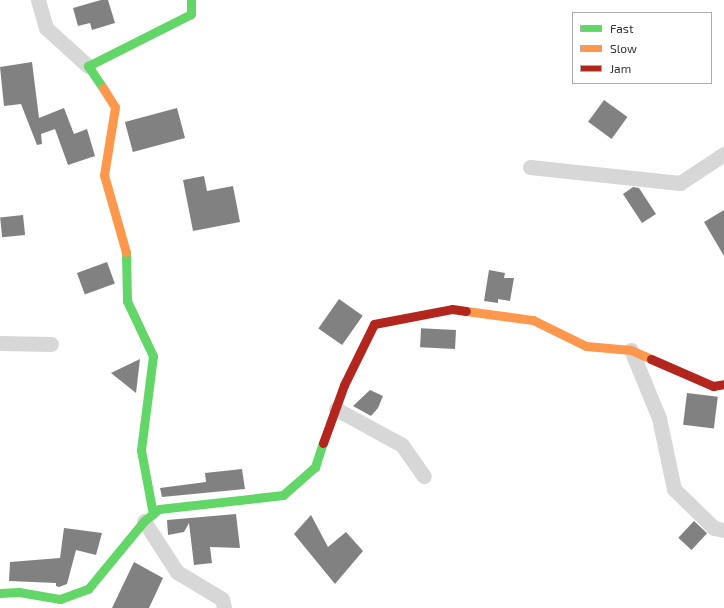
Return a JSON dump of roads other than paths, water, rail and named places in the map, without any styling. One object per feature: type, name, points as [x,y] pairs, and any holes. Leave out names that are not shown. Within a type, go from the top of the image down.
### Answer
[{"type":"street","points":[[38,0],[46,28],[88,66],[115,107],[104,175],[127,257],[127,301],[153,356],[141,450],[149,518],[176,572],[222,599],[224,608]]},
{"type":"street","points":[[88,66],[191,14],[191,0]]},
{"type":"street","points":[[530,167],[680,182],[724,154]]},
{"type":"street","points":[[0,593],[19,592],[60,599],[88,589],[149,518],[160,509],[263,499],[283,495],[315,467],[336,409],[374,324],[452,310],[533,320],[586,346],[631,350],[713,386],[724,384]]},
{"type":"street","points":[[0,343],[51,344]]},
{"type":"street","points":[[631,350],[659,418],[674,489],[714,528],[724,530]]},
{"type":"street","points":[[336,409],[402,445],[424,476]]},
{"type":"street","points":[[57,608],[60,599]]}]
